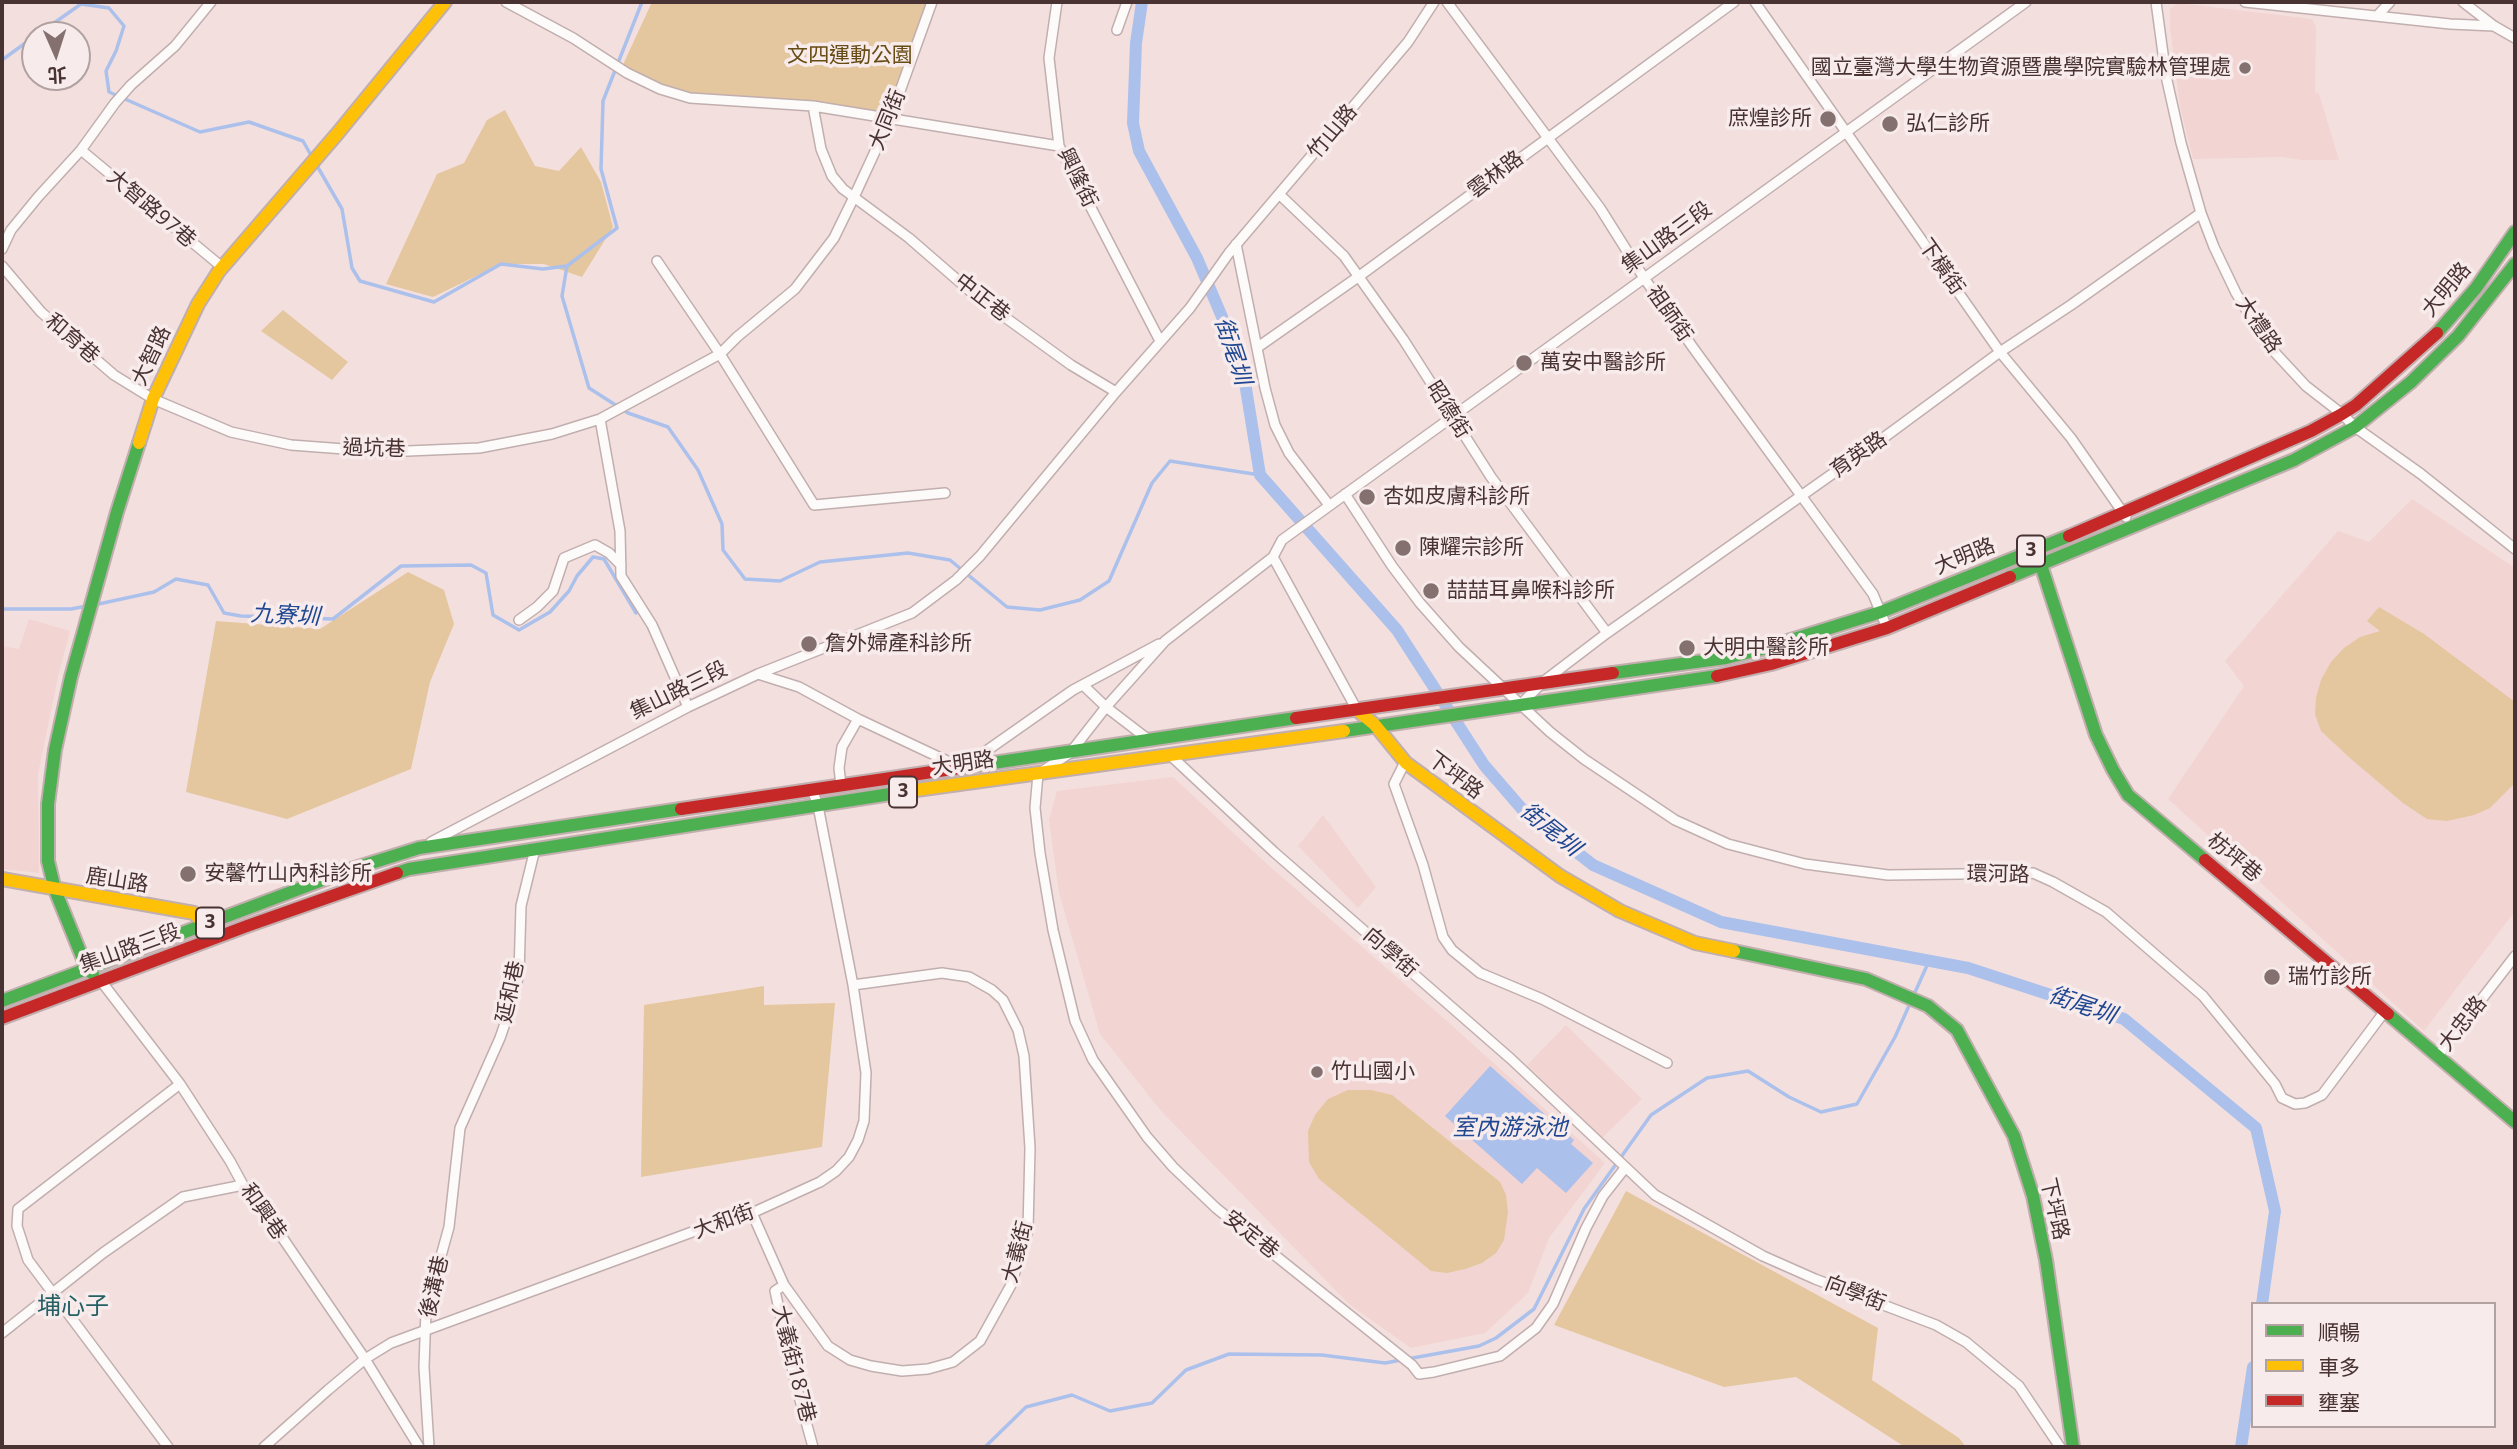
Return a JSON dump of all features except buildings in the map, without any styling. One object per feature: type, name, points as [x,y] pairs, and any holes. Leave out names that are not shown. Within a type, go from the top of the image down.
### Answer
[{"type":"main road","name":"大智路","points":[[101,981],[87,969],[55,890],[48,860],[48,804],[55,750],[71,677],[117,512],[153,399],[198,304],[222,267],[310,166],[445,2]]},
{"type":"main road","name":"大明路","points":[[419,848],[1544,681],[1726,658],[1762,649],[1881,612],[2124,514],[2311,431],[2342,414],[2356,405],[2443,327],[2476,288],[2515,232]]},
{"type":"main road","name":"大明路","points":[[408,869],[963,783],[1652,687],[1771,664],[1887,628],[2294,460],[2356,427],[2411,382],[2458,336],[2515,264]]},
{"type":"main road","name":"枋坪巷","points":[[2031,551],[2040,565],[2096,735],[2128,794],[2515,1122]]},
{"type":"main road","name":"下坪路","points":[[1357,710],[1375,725],[1405,762],[1444,793],[1560,876],[1620,911],[1695,943],[1866,979],[1928,1006],[1957,1030],[2014,1136],[2033,1196],[2046,1261],[2073,1447]]},
{"type":"main road","points":[[962,768],[963,783]]},
{"type":"main road","name":"集山路三段","points":[[2,1001],[352,869],[419,848]]},
{"type":"main road","name":"集山路三段","points":[[2,1018],[408,869]]},
{"type":"main road","name":"鹿山路","points":[[2,879],[194,913],[206,924]]},
{"type":"main road","points":[[206,924],[215,938]]},
{"type":"street","points":[[2,249],[18,222],[81,150],[114,103],[175,47],[211,2]]},
{"type":"street","points":[[506,2],[573,38],[621,69],[660,89],[690,98],[813,106],[1059,146]]},
{"type":"street","name":"大同街","points":[[854,197],[890,119],[932,2]]},
{"type":"street","name":"興隆街","points":[[1057,2],[1049,58],[1059,146],[1160,341]]},
{"type":"street","points":[[1117,30],[1127,2]]},
{"type":"street","name":"竹山路","points":[[1160,341],[1190,308],[1236,244],[1408,42],[1434,2]]},
{"type":"street","name":"祖師街","points":[[1447,2],[1600,208],[1644,278],[1873,594],[1887,628]]},
{"type":"street","name":"雲林路","points":[[1258,348],[1734,2]]},
{"type":"street","name":"下橫街","points":[[1755,2],[2000,352],[2071,438],[2133,527]]},
{"type":"street","name":"集山路三段","points":[[1273,557],[1282,540],[1328,505],[2026,2]]},
{"type":"street","name":"大禮路","points":[[2156,2],[2166,76],[2180,143],[2202,212],[2214,247],[2236,293],[2267,344],[2306,386],[2515,549]]},
{"type":"street","points":[[2245,2],[2494,26]]},
{"type":"street","points":[[2378,16],[2390,2]]},
{"type":"street","points":[[2463,2],[2515,38]]},
{"type":"street","name":"中正巷","points":[[813,106],[821,149],[832,176],[854,197],[909,238],[977,297],[1071,365],[1116,392]]},
{"type":"street","name":"大智路97巷","points":[[81,150],[222,267]]},
{"type":"street","name":"昭德街","points":[[1280,195],[1344,256],[1403,338],[1491,477],[1607,633]]},
{"type":"street","points":[[720,354],[795,289],[834,238],[854,197]]},
{"type":"street","name":"育英路","points":[[1522,704],[1544,681],[1607,633],[2000,352],[2202,212]]},
{"type":"street","points":[[1236,244],[1275,425],[1289,453],[1328,505]]},
{"type":"street","points":[[657,261],[720,354],[814,505],[945,493]]},
{"type":"street","name":"和育巷","points":[[2,266],[55,325],[114,375],[153,399]]},
{"type":"street","points":[[758,674],[912,613],[956,580],[977,559],[1160,341]]},
{"type":"street","name":"過坑巷","points":[[153,399],[231,432],[291,445],[376,452],[479,448],[552,434],[600,419],[720,354]]},
{"type":"street","points":[[600,419],[620,531],[621,576],[652,625],[688,707]]},
{"type":"street","name":"環河路","points":[[1345,494],[1420,603],[1459,648],[1550,732],[1630,792],[1675,820],[1728,844],[1805,864],[1888,875],[2033,873],[2075,893],[2106,912],[2203,996],[2275,1084],[2282,1098],[2295,1104],[2305,1103],[2322,1095],[2385,1011]]},
{"type":"street","points":[[519,620],[553,591],[564,558],[595,545],[609,553],[621,565]]},
{"type":"street","points":[[962,768],[1083,685],[1165,641],[1273,557]]},
{"type":"street","name":"下坪路","points":[[1273,557],[1357,710]]},
{"type":"street","points":[[1038,774],[1070,752],[1165,641]]},
{"type":"street","name":"集山路三段","points":[[419,848],[688,707],[758,674],[799,687],[858,719],[962,768]]},
{"type":"street","points":[[1083,685],[1106,707],[1150,741]]},
{"type":"street","points":[[841,785],[839,768],[842,747],[858,719]]},
{"type":"street","name":"向學街","points":[[1170,755],[1274,852],[1511,1059],[1655,1195],[1763,1256],[1936,1325],[1966,1342],[2018,1386],[2060,1447]]},
{"type":"street","points":[[1405,762],[1394,784],[1423,865],[1443,937],[1452,950],[1480,973],[1542,999],[1667,1063]]},
{"type":"street","name":"安定巷","points":[[1038,774],[1035,808],[1053,930],[1075,1021],[1093,1060],[1147,1137],[1207,1200],[1398,1353],[1419,1374],[1500,1356],[1536,1328],[1553,1304],[1602,1196],[1625,1168]]},
{"type":"street","name":"大和街","points":[[264,1447],[365,1359],[391,1343],[703,1228],[752,1213],[828,1177],[849,1157],[858,1140],[865,1111],[866,1073],[853,985],[818,806],[812,789]]},
{"type":"street","points":[[408,869],[419,848]]},
{"type":"street","name":"延和巷","points":[[460,1128],[510,1009],[519,974],[521,906],[535,849]]},
{"type":"street","name":"大忠路","points":[[2437,1057],[2515,957]]},
{"type":"street","name":"大義街","points":[[752,1213],[784,1285],[828,1346],[849,1360],[902,1371],[928,1369],[953,1362],[980,1341],[1011,1284],[1028,1230],[1030,1148],[1024,1056],[1018,1030],[1003,1000],[992,990],[969,977],[942,972],[853,985]]},
{"type":"street","name":"和興巷","points":[[101,981],[180,1084],[243,1185],[269,1218],[365,1359],[419,1447]]},
{"type":"street","points":[[168,1447],[28,1260],[17,1227],[18,1209],[180,1084]]},
{"type":"street","name":"後溝巷","points":[[429,1447],[424,1367],[426,1329],[430,1291],[449,1227],[460,1128]]},
{"type":"street","points":[[2,1332],[103,1254],[183,1197],[243,1185]]},
{"type":"street","name":"大義街187巷","points":[[784,1285],[775,1291],[813,1447]]},
{"type":"shaded area","name":"國立臺灣大學生物資源暨農學院實驗林管理處","points":[[2178,3],[2312,19],[2316,27],[2315,92],[2319,94],[2339,160],[2283,157],[2193,159],[2180,107],[2170,27],[2170,9]]},
{"type":"shaded area","points":[[2412,499],[2515,568],[2515,911],[2424,1031],[2168,799],[2244,686],[2225,661],[2338,531],[2369,542]]},
{"type":"shaded area","points":[[29,619],[70,631],[38,774],[39,873],[2,869],[2,646],[19,649]]},
{"type":"shaded area","name":"竹山國小","points":[[1173,777],[1267,864],[1605,1163],[1549,1238],[1528,1293],[1485,1333],[1411,1348],[1350,1305],[1161,1111],[1100,1034],[1059,893],[1049,820],[1057,791]]},
{"type":"shaded area","points":[[1323,815],[1376,887],[1358,908],[1298,846]]},
{"type":"shaded area","points":[[1566,1025],[1642,1099],[1602,1138],[1527,1065]]},
{"type":"green space","name":"文四運動公園","points":[[652,2],[930,2],[888,115],[690,98],[621,69]]},
{"type":"green space","points":[[505,110],[535,166],[559,171],[581,147],[601,182],[613,227],[582,277],[544,264],[501,264],[433,297],[386,284],[437,174],[464,163],[487,120]]},
{"type":"green space","points":[[283,310],[348,362],[332,380],[261,331]]},
{"type":"green space","points":[[408,572],[444,590],[454,624],[430,682],[411,769],[287,819],[186,792],[216,621],[320,629]]},
{"type":"green space","points":[[2379,607],[2424,634],[2515,702],[2515,783],[2490,808],[2447,821],[2427,819],[2403,803],[2321,731],[2315,714],[2321,680],[2331,662],[2344,648],[2360,637],[2380,631],[2367,621]]},
{"type":"green space","points":[[764,986],[764,1005],[835,1003],[822,1147],[641,1177],[644,1005]]},
{"type":"green space","points":[[1348,1090],[1371,1090],[1392,1095],[1500,1182],[1506,1195],[1508,1212],[1504,1240],[1496,1253],[1482,1263],[1465,1269],[1447,1273],[1431,1271],[1319,1179],[1309,1162],[1308,1131],[1315,1115],[1328,1099]]},
{"type":"green space","points":[[1626,1191],[1878,1328],[1872,1380],[1959,1438],[1966,1447],[1905,1447],[1796,1377],[1724,1387],[1554,1325]]},
{"type":"water","name":"室內游泳池","points":[[1490,1066],[1574,1140],[1571,1144],[1593,1163],[1566,1193],[1537,1168],[1522,1184],[1445,1116]]},
{"type":"waterway","name":"九寮圳","points":[[642,2],[603,101],[601,169],[617,228],[567,266],[562,296],[589,388],[628,413],[668,427],[698,470],[722,524],[723,550],[745,579],[780,581],[820,562],[908,553],[950,560],[1007,607],[1040,610],[1080,600],[1109,581],[1152,483],[1170,461],[1260,475]]},
{"type":"waterway","name":"街尾圳","points":[[1142,2],[1136,43],[1133,123],[1139,151],[1197,258],[1242,364],[1260,475],[1397,630],[1484,765],[1522,809],[1593,865],[1721,922],[1968,968],[2124,1019],[2256,1128],[2275,1211],[2262,1302]]},
{"type":"waterway","points":[[57,21],[81,4],[109,8],[124,26],[106,71],[109,92],[200,132],[249,122],[303,141],[312,157]]},
{"type":"waterway","points":[[2,60],[21,46]]},
{"type":"waterway","points":[[316,164],[342,209],[352,268],[360,281],[434,302],[501,264],[543,269],[567,266]]},
{"type":"waterway","name":"九寮圳","points":[[94,605],[154,592],[176,579],[208,585],[224,613],[333,619],[401,566],[471,565],[486,573],[493,615],[519,630],[550,612],[593,557],[604,559],[636,613]]},
{"type":"waterway","name":"九寮圳","points":[[2,609],[71,609],[87,606]]},
{"type":"waterway","points":[[985,1447],[1026,1407],[1072,1395],[1110,1411],[1152,1403],[1186,1370],[1229,1354],[1322,1355],[1385,1363],[1479,1346],[1496,1338],[1534,1309],[1584,1209],[1651,1115],[1707,1078],[1748,1071],[1789,1097],[1821,1112],[1857,1104],[1895,1037],[1929,961]]},
{"type":"waterway","name":"街尾圳","points":[[2241,1447],[2251,1380]]},
{"type":"traffic: fast","points":[[2437,333],[2476,288],[2515,232]]},
{"type":"traffic: fast","points":[[2010,577],[2294,460],[2355,427],[2411,382],[2458,336],[2515,264]]},
{"type":"traffic: fast","points":[[93,974],[87,969],[55,890],[48,861],[48,804],[55,750],[71,677],[139,443]]},
{"type":"traffic: fast","points":[[1613,673],[1726,658],[1762,649],[1881,612],[2069,536]]},
{"type":"traffic: fast","points":[[2035,557],[2041,565],[2096,735],[2113,770],[2128,795],[2205,860]]},
{"type":"traffic: fast","points":[[1344,731],[1717,676]]},
{"type":"traffic: fast","points":[[959,768],[1296,718]]},
{"type":"traffic: fast","points":[[397,873],[916,790]]},
{"type":"traffic: fast","points":[[2,1001],[352,869],[419,848],[681,809]]},
{"type":"traffic: fast","points":[[1734,951],[1866,979],[1928,1006],[1957,1030],[2014,1136],[2033,1196],[2046,1260],[2073,1447]]},
{"type":"traffic: fast","points":[[2388,1014],[2515,1122]]},
{"type":"traffic: slow","points":[[139,443],[153,399],[198,304],[219,271],[337,134],[445,2]]},
{"type":"traffic: slow","points":[[1357,710],[1375,725],[1406,763],[1560,876],[1620,911],[1695,943],[1734,951]]},
{"type":"traffic: slow","points":[[916,790],[1344,731]]},
{"type":"traffic: slow","points":[[2,879],[194,913],[211,932]]},
{"type":"traffic: jam","points":[[2069,536],[2311,431],[2342,414],[2356,405],[2437,333]]},
{"type":"traffic: jam","points":[[1717,676],[1771,664],[1887,628],[2010,577]]},
{"type":"traffic: jam","points":[[1296,718],[1613,673]]},
{"type":"traffic: jam","points":[[681,809],[959,768]]},
{"type":"traffic: jam","points":[[2205,860],[2388,1014]]},
{"type":"traffic: jam","points":[[2,1018],[397,873]]},
{"type":"place","name":"國立臺灣大學生物資源暨農學院實驗林管理處","points":[[2245,68]]},
{"type":"place","name":"庶煌診所","points":[[1828,119]]},
{"type":"place","name":"弘仁診所","points":[[1890,124]]},
{"type":"place","name":"萬安中醫診所","points":[[1524,363]]},
{"type":"place","name":"杏如皮膚科診所","points":[[1367,497]]},
{"type":"place","name":"陳耀宗診所","points":[[1403,548]]},
{"type":"place","name":"喆喆耳鼻喉科診所","points":[[1431,591]]},
{"type":"place","name":"詹外婦產科診所","points":[[809,644]]},
{"type":"place","name":"大明中醫診所","points":[[1687,648]]},
{"type":"place","name":"安馨竹山內科診所","points":[[188,874]]},
{"type":"place","name":"瑞竹診所","points":[[2272,977]]},
{"type":"place","name":"竹山國小","points":[[1317,1072]]},
{"type":"district","name":"埔心子","points":[[73,1307]]}]
